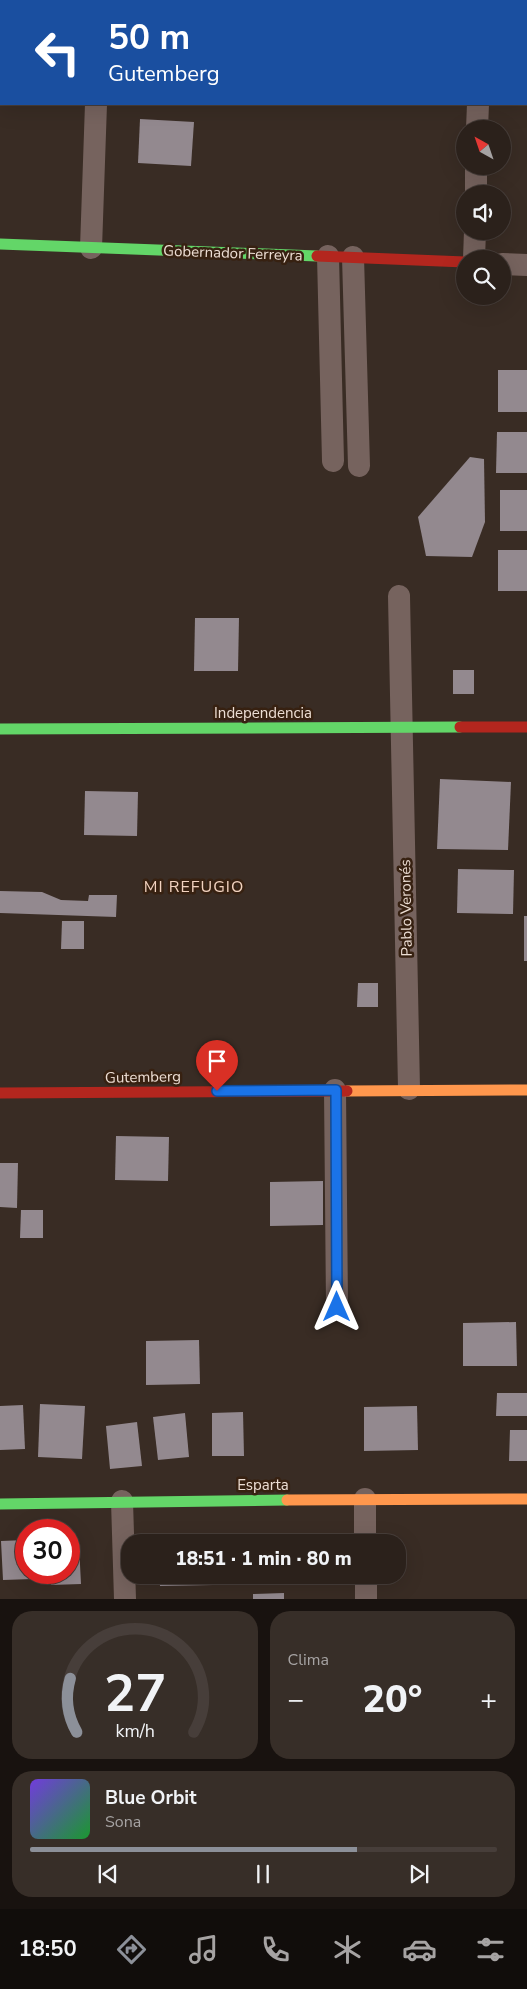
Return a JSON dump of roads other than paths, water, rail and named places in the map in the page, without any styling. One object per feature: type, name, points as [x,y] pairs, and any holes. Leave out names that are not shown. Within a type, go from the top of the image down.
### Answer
[{"type":"street","points":[[91,248],[96,105]]},
{"type":"street","points":[[477,120],[478,105]]},
{"type":"street","name":"Gobernador Ferreyra","points":[[0,244],[456,262]]},
{"type":"street","points":[[328,256],[333,461]]},
{"type":"street","points":[[353,257],[359,466]]},
{"type":"street","points":[[511,264],[527,265]]},
{"type":"street","name":"Pablo Veronés","points":[[399,596],[409,1089]]},
{"type":"street","name":"Independencia","points":[[0,729],[527,727]]},
{"type":"street","name":"Gutemberg","points":[[0,1093],[409,1089],[527,1090]]},
{"type":"street","points":[[336,1090],[337,1307]]},
{"type":"street","points":[[365,1499],[365,1534]]},
{"type":"street","name":"Esparta","points":[[0,1504],[122,1501],[527,1499]]},
{"type":"street","points":[[122,1501],[125,1599]]},
{"type":"street","points":[[366,1584],[366,1599]]},
{"type":"district","name":"MI REFUGIO","points":[[194,887]]}]
